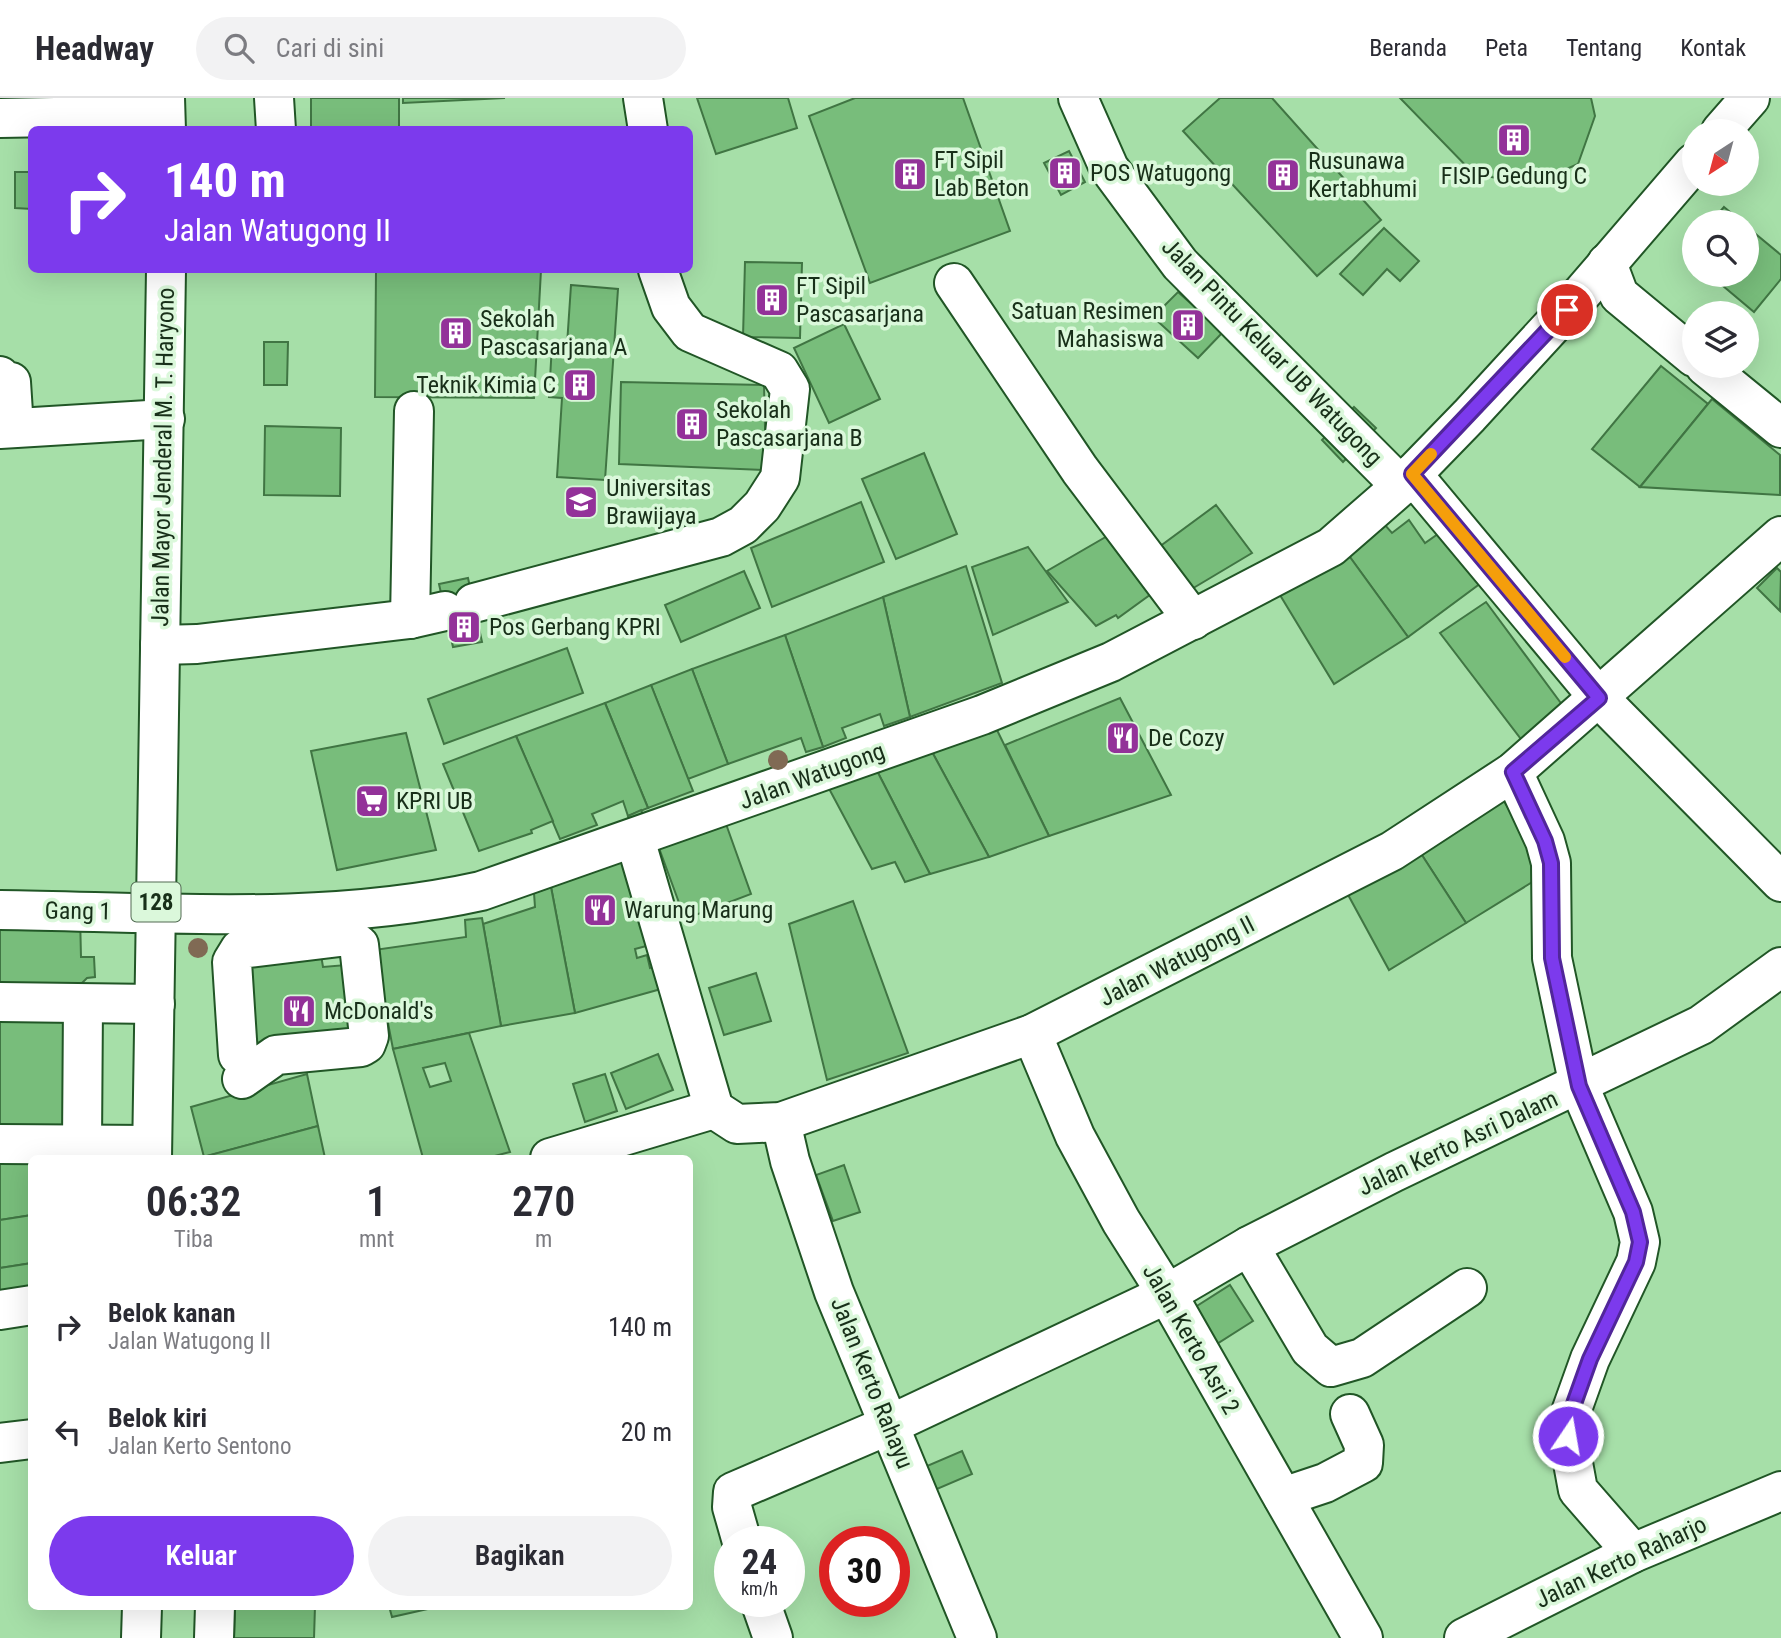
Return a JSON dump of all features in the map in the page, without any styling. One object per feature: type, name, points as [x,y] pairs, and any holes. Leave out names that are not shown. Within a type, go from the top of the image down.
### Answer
[{"type":"street","points":[[274,98],[276,126]]},
{"type":"street","points":[[643,98],[647,126]]},
{"type":"street","points":[[1732,119],[1750,98]]},
{"type":"street","name":"Jalan Pintu Keluar UB Watugong","points":[[1085,101],[1108,168],[1180,264],[1406,480],[1599,698],[1781,882]]},
{"type":"street","points":[[0,118],[165,114]]},
{"type":"street","name":"Jalan Watugong","points":[[156,915],[363,910],[431,902],[481,891],[982,715],[1111,662],[1331,547],[1406,480],[1603,283],[1682,179]]},
{"type":"street","name":"Jalan Mayor Jenderal M. T. Haryono","points":[[160,645],[166,273]]},
{"type":"street","points":[[160,645],[197,644],[443,611],[721,537],[743,526],[762,506],[780,478],[790,389],[779,371],[690,332],[671,307],[659,273]]},
{"type":"street","points":[[954,283],[1080,470],[1193,620]]},
{"type":"street","points":[[1603,283],[1682,347]]},
{"type":"street","points":[[0,376],[2,384],[11,382],[7,428],[164,419]]},
{"type":"street","points":[[1720,378],[1781,428]]},
{"type":"street","points":[[414,411],[443,611]]},
{"type":"street","name":"Jalan Watugong II","points":[[714,1109],[737,1124],[781,1122],[1032,1034],[1392,851],[1513,772],[1781,536]]},
{"type":"street","name":"128","points":[[152,1152],[160,645]]},
{"type":"street","points":[[1513,772],[1545,841],[1551,863],[1552,958],[1579,1086],[1633,1212],[1640,1242],[1636,1262],[1590,1359],[1571,1412],[1568,1436],[1578,1490],[1633,1553]]},
{"type":"street","points":[[560,1155],[714,1109],[635,839]]},
{"type":"street","name":"Gang 1","points":[[0,910],[156,915]]},
{"type":"street","name":"Jalan Kerto Asri Dalam","points":[[737,1526],[732,1507],[733,1492],[889,1425],[1167,1293],[1249,1246],[1394,1172],[1579,1086],[1700,1025],[1781,967]]},
{"type":"street","points":[[0,1003],[155,1004]]},
{"type":"street","points":[[82,1144],[83,1004]]},
{"type":"street","name":"Jalan Kerto Asri 2","points":[[1032,1034],[1075,1136],[1121,1221],[1167,1293],[1363,1638]]},
{"type":"street","name":"Jalan Kerto Rahayu","points":[[781,1122],[790,1161],[834,1292],[977,1638]]},
{"type":"street","points":[[0,1144],[82,1144],[152,1152]]},
{"type":"street","points":[[1249,1246],[1310,1349],[1331,1367],[1362,1358],[1467,1288]]},
{"type":"street","points":[[0,1310],[28,1306]]},
{"type":"street","points":[[1283,1497],[1325,1483],[1363,1463],[1364,1445],[1350,1414]]},
{"type":"street","points":[[0,1443],[28,1440]]},
{"type":"street","name":"Jalan Kerto Raharjo","points":[[1464,1638],[1633,1553],[1781,1492]]},
{"type":"street","points":[[141,1638],[142,1610]]},
{"type":"street","points":[[214,1638],[215,1610]]},
{"type":"street","points":[[766,1617],[773,1638]]},
{"type":"building","points":[[311,98],[399,98],[399,126],[311,126]]},
{"type":"building","points":[[403,98],[505,98],[403,103]]},
{"type":"building","points":[[697,98],[788,98],[797,128],[716,154]]},
{"type":"building","name":"FT Sipil Lab Beton","points":[[855,98],[963,98],[1010,231],[870,283],[809,116]]},
{"type":"building","name":"Rusunawa Kertabhumi","points":[[1220,98],[1272,98],[1381,220],[1317,276],[1183,131]]},
{"type":"building","name":"FISIP Gedung C","points":[[1400,98],[1591,98],[1595,116],[1578,164],[1532,184],[1474,174]]},
{"type":"building","name":"POS Watugong","points":[[1069,151],[1085,182],[1061,195],[1044,163]]},
{"type":"building","points":[[15,172],[28,172],[28,209],[15,208]]},
{"type":"building","points":[[1384,228],[1419,261],[1400,281],[1387,269],[1363,295],[1340,274]]},
{"type":"building","points":[[1759,237],[1781,255],[1781,279],[1759,306],[1759,301],[1741,301],[1724,287],[1759,287]]},
{"type":"building","name":"FT Sipil Pascasarjana","points":[[745,262],[802,263],[800,338],[743,337]]},
{"type":"building","name":"Sekolah Pascasarjana A","points":[[376,273],[541,273],[534,398],[375,397]]},
{"type":"building","name":"Teknik Kimia C","points":[[571,285],[618,289],[605,480],[557,477],[562,398],[549,397],[552,344],[567,345]]},
{"type":"building","name":"Satuan Resimen Mahasiswa","points":[[1178,292],[1223,332],[1198,358],[1153,317]]},
{"type":"building","points":[[844,324],[880,399],[829,423],[794,348]]},
{"type":"building","points":[[264,342],[288,342],[287,385],[264,385]]},
{"type":"building","points":[[1661,366],[1708,404],[1640,487],[1592,449]]},
{"type":"building","name":"Sekolah Pascasarjana B","points":[[621,382],[764,385],[766,470],[619,464]]},
{"type":"building","points":[[1712,399],[1780,455],[1780,495],[1640,487]]},
{"type":"building","points":[[1354,407],[1376,428],[1343,462],[1322,440]]},
{"type":"building","points":[[265,426],[341,428],[340,496],[264,495]]},
{"type":"building","points":[[924,453],[957,534],[896,559],[862,479]]},
{"type":"building","points":[[861,502],[884,562],[772,607],[751,548]]},
{"type":"building","points":[[1216,505],[1252,553],[1185,593],[1155,550]]},
{"type":"building","points":[[1409,520],[1425,543],[1445,529],[1485,580],[1408,637],[1347,553],[1385,525],[1392,533]]},
{"type":"building","points":[[1116,531],[1158,589],[1118,618],[1116,615],[1096,626],[1047,571]]},
{"type":"building","points":[[1028,547],[1068,602],[993,635],[972,567]]},
{"type":"building","points":[[1347,553],[1408,637],[1334,684],[1280,595]]},
{"type":"building","points":[[966,566],[1002,683],[910,717],[883,597]]},
{"type":"building","points":[[1777,568],[1781,572],[1780,611],[1757,588]]},
{"type":"building","points":[[744,571],[760,608],[681,642],[665,605]]},
{"type":"building","name":"Pos Gerbang KPRI","points":[[468,578],[482,642],[453,647],[439,584]]},
{"type":"building","points":[[883,597],[910,717],[884,726],[880,714],[842,728],[846,738],[823,747],[785,635]]},
{"type":"building","points":[[1486,602],[1566,710],[1524,743],[1440,633]]},
{"type":"building","points":[[785,635],[823,747],[806,752],[801,738],[728,764],[692,669]]},
{"type":"building","points":[[567,648],[583,693],[444,744],[428,699]]},
{"type":"building","points":[[692,669],[728,764],[688,779],[651,685]]},
{"type":"building","points":[[651,685],[693,791],[648,808],[605,703]]},
{"type":"building","points":[[1120,698],[1171,795],[1049,836],[1005,745]]},
{"type":"building","points":[[605,703],[648,808],[628,816],[623,801],[592,814],[597,825],[560,839],[516,736]]},
{"type":"building","points":[[995,726],[1049,836],[989,857],[931,750]]},
{"type":"building","name":"KPRI UB","points":[[406,733],[436,850],[337,870],[311,751]]},
{"type":"building","points":[[516,736],[553,821],[531,830],[532,833],[479,851],[443,764]]},
{"type":"building","points":[[931,750],[989,857],[930,874],[874,765]]},
{"type":"building","points":[[874,765],[930,874],[905,882],[895,862],[872,869],[826,783]]},
{"type":"building","points":[[1502,798],[1547,873],[1466,923],[1418,849]]},
{"type":"building","points":[[641,810],[646,822],[632,827],[628,816]]},
{"type":"building","points":[[726,824],[751,894],[685,919],[659,848]]},
{"type":"building","points":[[1418,849],[1466,923],[1389,970],[1346,891]]},
{"type":"building","points":[[627,858],[650,945],[635,949],[637,958],[647,955],[650,968],[656,966],[661,989],[575,1013],[551,887]]},
{"type":"building","points":[[551,887],[575,1013],[501,1026],[483,924],[535,907],[534,893]]},
{"type":"building","points":[[853,901],[908,1053],[827,1080],[789,924]]},
{"type":"building","points":[[0,915],[80,915],[81,957],[94,957],[95,977],[87,978],[71,994],[0,994]]},
{"type":"building","points":[[482,918],[501,1026],[393,1049],[374,950],[466,937],[465,920]]},
{"type":"building","name":"McDonald's","points":[[321,955],[323,967],[346,965],[355,1056],[243,1048],[243,957]]},
{"type":"building","points":[[756,973],[771,1021],[724,1035],[709,988]]},
{"type":"building","points":[[0,1016],[71,1021],[70,1117],[63,1127],[0,1127]]},
{"type":"building","points":[[469,1033],[510,1152],[498,1155],[422,1155],[393,1049]],"holes":[[[445,1063],[451,1081],[430,1087],[423,1068]]]},
{"type":"building","points":[[658,1054],[673,1090],[626,1109],[611,1073]]},
{"type":"building","points":[[307,1074],[318,1126],[203,1155],[191,1107]]},
{"type":"building","points":[[605,1074],[617,1111],[585,1122],[573,1084]]},
{"type":"building","points":[[318,1126],[324,1155],[210,1155]]},
{"type":"building","points":[[28,1161],[28,1216],[0,1220],[0,1162]]},
{"type":"building","points":[[844,1165],[860,1212],[833,1221],[816,1175]]},
{"type":"building","points":[[28,1216],[28,1264],[0,1268],[0,1220]]},
{"type":"building","points":[[28,1264],[28,1302],[0,1305],[0,1268]]},
{"type":"building","points":[[1230,1285],[1253,1321],[1212,1347],[1189,1311]]},
{"type":"building","points":[[962,1451],[972,1474],[930,1492],[920,1469]]},
{"type":"building","points":[[235,1610],[315,1610],[314,1638],[234,1638]]},
{"type":"building","points":[[390,1610],[423,1610],[392,1617]]},
{"type":"slow traffic","points":[[1431,454],[1412,474],[1565,657]]},
{"type":"place","name":"FISIP Gedung C","points":[[1514,140]]},
{"type":"place","name":"POS Watugong","points":[[1065,173]]},
{"type":"place","name":"FT Sipil Lab Beton","points":[[910,174]]},
{"type":"place","name":"Rusunawa Kertabhumi","points":[[1283,175]]},
{"type":"place","name":"FT Sipil Pascasarjana","points":[[772,300]]},
{"type":"place","name":"Satuan Resimen Mahasiswa","points":[[1188,325]]},
{"type":"place","name":"Sekolah Pascasarjana A","points":[[456,333]]},
{"type":"place","name":"Teknik Kimia C","points":[[580,385]]},
{"type":"place","name":"Sekolah Pascasarjana B","points":[[692,424]]},
{"type":"place","name":"Universitas Brawijaya","points":[[581,502]]},
{"type":"place","name":"Pos Gerbang KPRI","points":[[464,627]]},
{"type":"place","name":"De Cozy","points":[[1123,738]]},
{"type":"place","name":"KPRI UB","points":[[372,801]]},
{"type":"place","name":"Warung Marung","points":[[600,910]]},
{"type":"place","name":"McDonald's","points":[[299,1011]]},
{"type":"route","points":[[1567,310],[1412,474],[1599,698],[1513,772],[1545,841],[1551,863],[1552,958],[1579,1086],[1633,1212],[1640,1242],[1636,1262],[1590,1359],[1571,1412],[1568,1436]]}]
